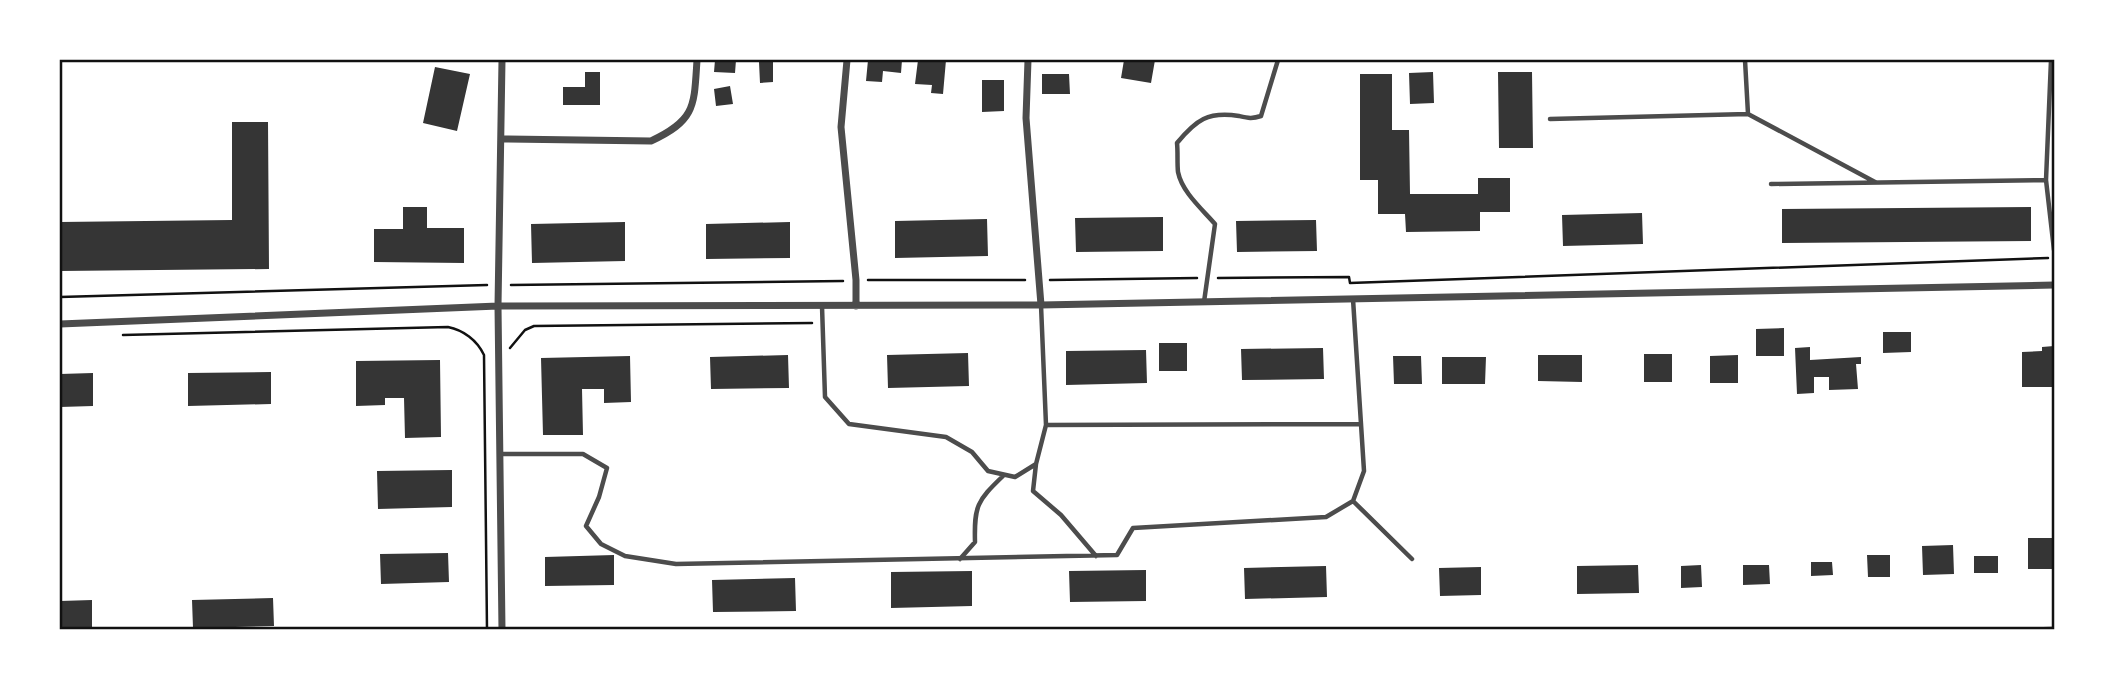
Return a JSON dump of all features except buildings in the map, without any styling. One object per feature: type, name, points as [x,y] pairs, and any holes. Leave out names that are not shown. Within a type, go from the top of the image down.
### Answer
[{"type":"street","points":[[502,60],[498,285],[502,629]]},
{"type":"street","points":[[502,139],[651,141],[673,131],[689,115],[697,60]]},
{"type":"street","points":[[847,60],[841,127],[856,306]]},
{"type":"street","points":[[1028,60],[1026,118],[1041,304]]},
{"type":"street","points":[[60,324],[498,306],[1204,302],[2054,285]]},
{"type":"lane","points":[[1204,302],[1215,224],[1182,183],[1178,171],[1177,143],[1194,124],[1216,114],[1251,119],[1261,116],[1278,60]]},
{"type":"lane","points":[[1745,60],[1748,114]]},
{"type":"lane","points":[[2051,60],[2046,180],[2054,250]]},
{"type":"lane","points":[[1550,119],[1748,114],[1878,183]]},
{"type":"lane","points":[[1771,184],[2046,180]]},
{"type":"lane","points":[[500,453],[583,454],[607,468],[599,497],[586,526],[601,544],[625,556],[676,564],[1117,555],[1133,528],[1326,517],[1353,501],[1364,471],[1353,299]]},
{"type":"lane","points":[[1041,304],[1046,425],[1036,464],[1034,491],[1061,515],[1096,556]]},
{"type":"lane","points":[[822,306],[825,397],[849,425],[946,437],[972,452],[988,471],[1004,475],[1015,477],[1036,464]]},
{"type":"lane","points":[[1046,425],[1361,424]]},
{"type":"lane","points":[[960,558],[975,542],[974,515],[982,496],[1004,475]]},
{"type":"lane","points":[[1353,501],[1412,559]]},
{"type":"path","points":[[60,298],[498,285],[1349,277],[1350,283],[2054,258]]},
{"type":"path","points":[[509,354],[509,349],[525,330],[534,327],[813,323]]},
{"type":"path","points":[[115,335],[448,327],[457,329],[473,340],[484,355],[487,629]]},
{"type":"path","points":[[1955,629],[2054,628]]}]
